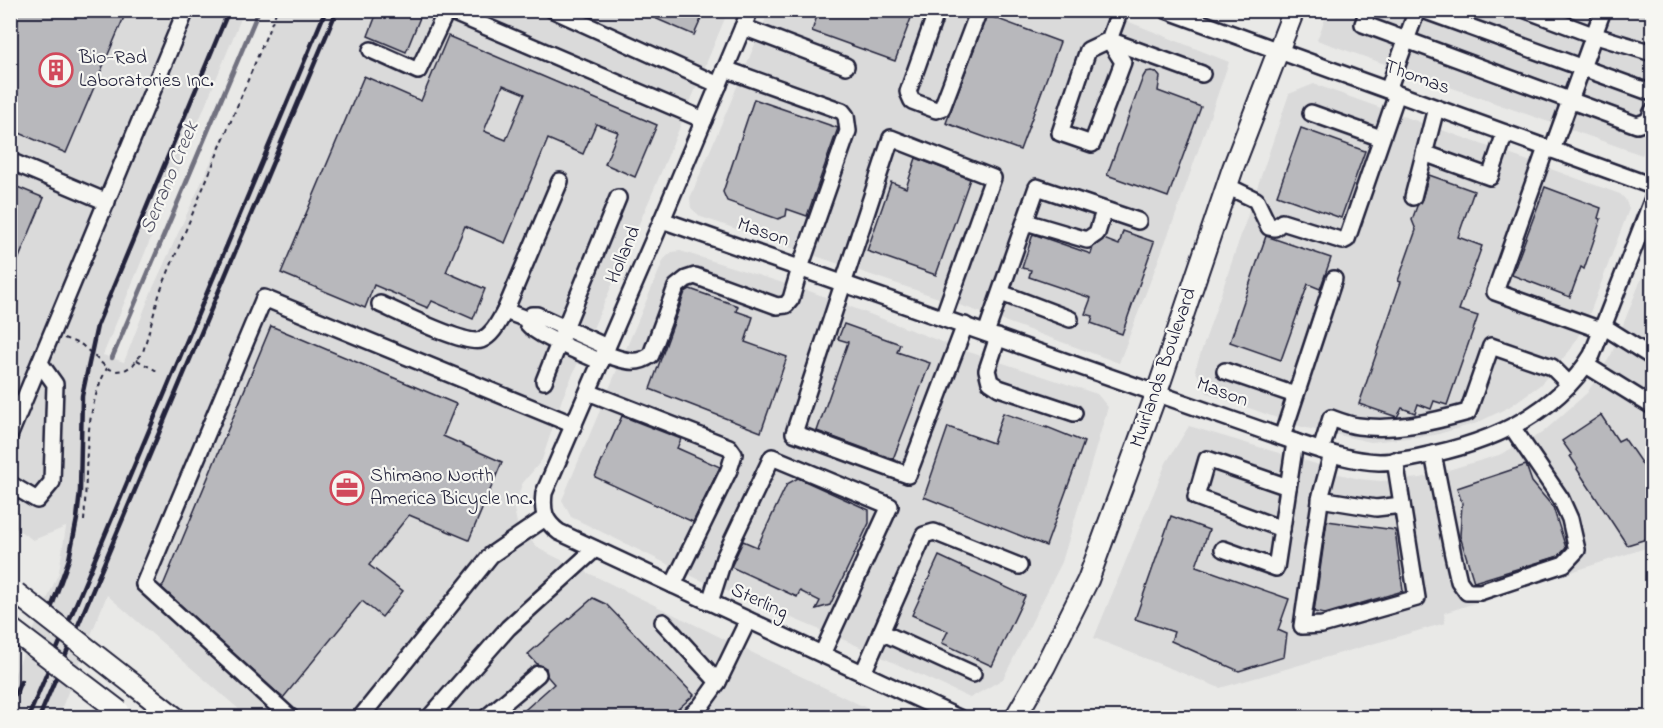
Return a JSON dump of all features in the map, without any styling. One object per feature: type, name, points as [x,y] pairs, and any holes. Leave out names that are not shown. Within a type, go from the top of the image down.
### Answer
[{"type":"main road","name":"Muirlands Boulevard","points":[[1015,717],[1045,666],[1088,580],[1157,392],[1227,186],[1294,10]]},
{"type":"main road","points":[[13,591],[176,717]]},
{"type":"main road","points":[[10,628],[123,714]]},
{"type":"street","points":[[10,434],[186,10]]},
{"type":"street","points":[[553,10],[719,85]]},
{"type":"street","name":"Holland","points":[[545,518],[544,493],[750,10]]},
{"type":"street","points":[[938,10],[908,92],[912,102],[936,110],[942,108],[979,10]]},
{"type":"street","points":[[1109,40],[1119,10]]},
{"type":"street","name":"Thomas","points":[[1166,10],[1653,186]]},
{"type":"street","points":[[1368,10],[1363,24],[1569,102],[1637,125],[1648,121],[1653,112]]},
{"type":"street","points":[[1227,186],[1256,200],[1269,227],[1275,228],[1282,222],[1343,241],[1347,238],[1381,138],[1405,40],[1417,10]]},
{"type":"street","points":[[1423,10],[1653,93]]},
{"type":"street","points":[[1526,10],[1593,35],[1649,52],[1653,48]]},
{"type":"street","points":[[1603,10],[1495,292],[1602,328],[1653,357]]},
{"type":"street","points":[[371,50],[418,71],[447,11],[704,120]]},
{"type":"street","points":[[743,27],[846,66]]},
{"type":"street","points":[[1109,40],[1123,62],[1092,144],[1060,133],[1088,50],[1109,40],[1202,74]]},
{"type":"street","points":[[505,311],[529,320],[532,315],[537,315],[562,335],[604,354],[635,363],[651,355],[676,287],[686,279],[695,276],[777,306],[786,305],[791,299],[848,131],[846,116],[843,111],[725,69]]},
{"type":"street","points":[[1413,197],[1436,108]]},
{"type":"street","points":[[1311,113],[1381,138]]},
{"type":"street","points":[[1424,153],[1490,177],[1505,133]]},
{"type":"street","points":[[943,318],[993,178],[891,138],[794,433],[908,475],[965,325]]},
{"type":"street","points":[[10,161],[107,202]]},
{"type":"street","points":[[380,304],[464,340],[480,340],[492,332],[505,311],[560,181]]},
{"type":"street","points":[[1074,413],[999,388],[990,382],[987,370],[1001,293],[1037,187],[1138,221]]},
{"type":"street","points":[[544,381],[618,198]]},
{"type":"street","name":"Mason","points":[[662,220],[1157,392],[1288,440],[1326,452],[1380,462],[1433,454],[1512,427],[1542,409],[1569,384],[1586,365],[1653,201]]},
{"type":"street","points":[[1026,222],[1087,240],[1097,233],[1104,211]]},
{"type":"street","points":[[1224,549],[1276,568],[1288,488],[1288,440],[1295,395],[1334,279]]},
{"type":"street","points":[[1001,293],[1070,319]]},
{"type":"street","points":[[291,717],[144,584],[264,298],[574,425]]},
{"type":"street","points":[[1395,460],[1417,598],[1322,625],[1302,626],[1331,418],[1356,426],[1378,427],[1420,425],[1468,412],[1491,346],[1552,367],[1569,384]]},
{"type":"street","points":[[10,484],[37,500],[52,482],[55,384],[40,363]]},
{"type":"street","points":[[1586,365],[1653,406]]},
{"type":"street","points":[[1225,370],[1295,395]]},
{"type":"street","points":[[588,392],[729,447],[734,454],[729,470],[673,585]]},
{"type":"street","points":[[1433,454],[1452,555],[1459,581],[1467,592],[1480,592],[1564,564],[1577,550],[1570,519],[1561,499],[1512,427]]},
{"type":"street","points":[[710,602],[724,558],[772,457],[890,506],[822,654]]},
{"type":"street","points":[[1282,529],[1196,497],[1207,459],[1288,488]]},
{"type":"street","points":[[1320,499],[1376,508],[1402,505]]},
{"type":"street","points":[[360,717],[491,555],[545,518]]},
{"type":"street","name":"Sterling","points":[[545,518],[559,532],[959,717]]},
{"type":"street","points":[[863,673],[924,536],[933,532],[1019,566]]},
{"type":"street","points":[[431,717],[508,628],[595,549]]},
{"type":"street","points":[[687,717],[700,706],[718,682],[748,620]]},
{"type":"street","points":[[663,622],[718,682]]},
{"type":"street","points":[[881,632],[973,674]]},
{"type":"street","points":[[486,717],[538,674]]},
{"type":"path","points":[[52,333],[82,345],[107,368],[115,371],[125,370],[133,365],[143,352],[160,292],[277,10]]},
{"type":"path","points":[[137,360],[157,371]]},
{"type":"path","points":[[84,521],[91,411],[97,388],[107,368]]},
{"type":"shaded area","points":[[10,11],[244,11],[103,355],[124,362],[152,290],[243,92],[277,11],[728,11],[652,194],[562,399],[542,460],[522,484],[514,509],[518,528],[541,550],[885,717],[248,717],[107,595],[58,717],[11,717],[11,682],[59,572],[66,527],[33,540],[11,525]]},
{"type":"shaded area","points":[[769,11],[1102,11],[1229,62],[1176,214],[1119,363],[971,309],[701,217],[691,208],[690,198]]},
{"type":"shaded area","points":[[1328,11],[1652,11],[1652,136],[1642,155],[1317,40]]},
{"type":"shaded area","points":[[1314,84],[1620,194],[1625,199],[1629,209],[1588,318],[1571,349],[1540,385],[1509,407],[1477,423],[1435,435],[1371,442],[1302,427],[1207,393],[1195,370],[1289,94]]},
{"type":"shaded area","points":[[680,251],[812,292],[963,350],[1097,394],[1108,407],[1062,562],[1003,679],[970,698],[849,642],[698,579],[571,517],[562,500],[664,259],[672,252]]},
{"type":"shaded area","points":[[1652,252],[1652,546],[1444,613],[1445,623],[1220,688],[1094,638],[1166,463],[1189,426],[1316,464],[1339,474],[1381,481],[1421,478],[1499,455],[1542,433],[1587,393],[1611,355]]},
{"type":"building","name":"Bio-Rad Laboratories Inc.","points":[[10,10],[127,10],[66,153],[10,129]]},
{"type":"building","points":[[378,10],[423,10],[406,52],[368,36]]},
{"type":"building","points":[[636,10],[705,10],[694,35]]},
{"type":"building","points":[[819,10],[914,10],[895,61],[812,31]]},
{"type":"building","points":[[987,15],[1060,42],[1020,150],[946,123]]},
{"type":"building","points":[[448,36],[657,125],[635,177],[605,164],[618,132],[596,124],[583,154],[548,139],[505,243],[465,226],[446,272],[485,289],[473,319],[432,301],[428,308],[374,285],[365,308],[281,273],[364,76],[421,101]],"holes":[[[503,85],[525,94],[506,140],[484,131]]]},
{"type":"building","points":[[1146,72],[1156,72],[1160,77],[1158,91],[1201,107],[1168,197],[1107,175],[1143,77]]},
{"type":"building","points":[[754,99],[838,128],[807,216],[787,209],[786,216],[778,219],[727,201],[723,192]]},
{"type":"building","points":[[1301,128],[1365,151],[1341,218],[1277,195]]},
{"type":"building","points":[[916,158],[970,179],[936,275],[867,251],[891,182],[906,188]]},
{"type":"building","points":[[1429,175],[1474,191],[1458,237],[1482,246],[1459,310],[1478,316],[1447,405],[1434,401],[1431,409],[1418,404],[1415,413],[1402,408],[1397,417],[1359,404],[1401,282],[1398,281],[1416,230],[1412,220],[1422,199]]},
{"type":"building","points":[[10,184],[44,198],[11,277],[10,277]]},
{"type":"building","points":[[1545,187],[1601,208],[1598,218],[1601,219],[1584,269],[1581,267],[1570,297],[1512,275]]},
{"type":"building","points":[[1123,231],[1154,242],[1122,334],[1091,323],[1093,316],[1085,314],[1091,298],[1029,277],[1031,270],[1022,268],[1033,234],[1091,254],[1093,247],[1104,239],[1119,245]]},
{"type":"building","points":[[1266,236],[1331,258],[1320,289],[1308,284],[1281,360],[1230,342]]},
{"type":"building","points":[[690,289],[738,306],[736,311],[753,317],[745,342],[787,357],[761,432],[650,389],[685,292]]},
{"type":"building","points":[[844,324],[900,344],[897,352],[930,363],[893,459],[817,431],[848,342],[838,339]]},
{"type":"building","name":"Shimano North America Bicycle Inc.","points":[[271,326],[456,404],[443,436],[502,462],[469,540],[409,515],[369,565],[403,591],[382,617],[362,601],[283,698],[162,588]]},
{"type":"building","points":[[1003,413],[1084,442],[1046,546],[924,497],[948,427],[993,443]]},
{"type":"building","points":[[1601,415],[1618,441],[1624,438],[1653,480],[1653,537],[1627,545],[1577,469],[1570,456],[1572,455],[1562,441]]},
{"type":"building","points":[[622,416],[681,439],[677,448],[720,467],[693,522],[595,477]]},
{"type":"building","points":[[1526,465],[1532,482],[1553,507],[1566,548],[1559,556],[1474,582],[1460,536],[1462,503],[1457,488]]},
{"type":"building","points":[[798,478],[869,510],[869,523],[830,605],[816,609],[820,601],[800,591],[797,597],[731,567],[743,541],[757,547],[787,484]]},
{"type":"building","points":[[1171,516],[1209,530],[1196,566],[1289,599],[1278,630],[1287,634],[1284,657],[1239,671],[1171,641],[1174,632],[1135,619]]},
{"type":"building","points":[[1327,521],[1395,530],[1403,591],[1325,614],[1314,612]]},
{"type":"building","points":[[939,556],[1025,596],[992,666],[942,643],[948,631],[912,615]]},
{"type":"building","points":[[593,598],[606,604],[694,695],[669,717],[517,717],[554,684],[547,676],[546,668],[537,664],[528,654]]},
{"type":"waterway","name":"Serrano Creek","points":[[112,358],[259,10]]},
{"type":"railway","points":[[45,625],[69,559],[77,519],[80,491],[82,396],[97,326],[229,10]]},
{"type":"railway","points":[[28,718],[326,10]]},
{"type":"railway","points":[[39,718],[337,10]]},
{"type":"railway","points":[[10,706],[21,681]]},
{"type":"place","name":"Bio-Rad Laboratories Inc.","points":[[56,70]]},
{"type":"place","name":"Shimano North America Bicycle Inc.","points":[[347,488]]}]
